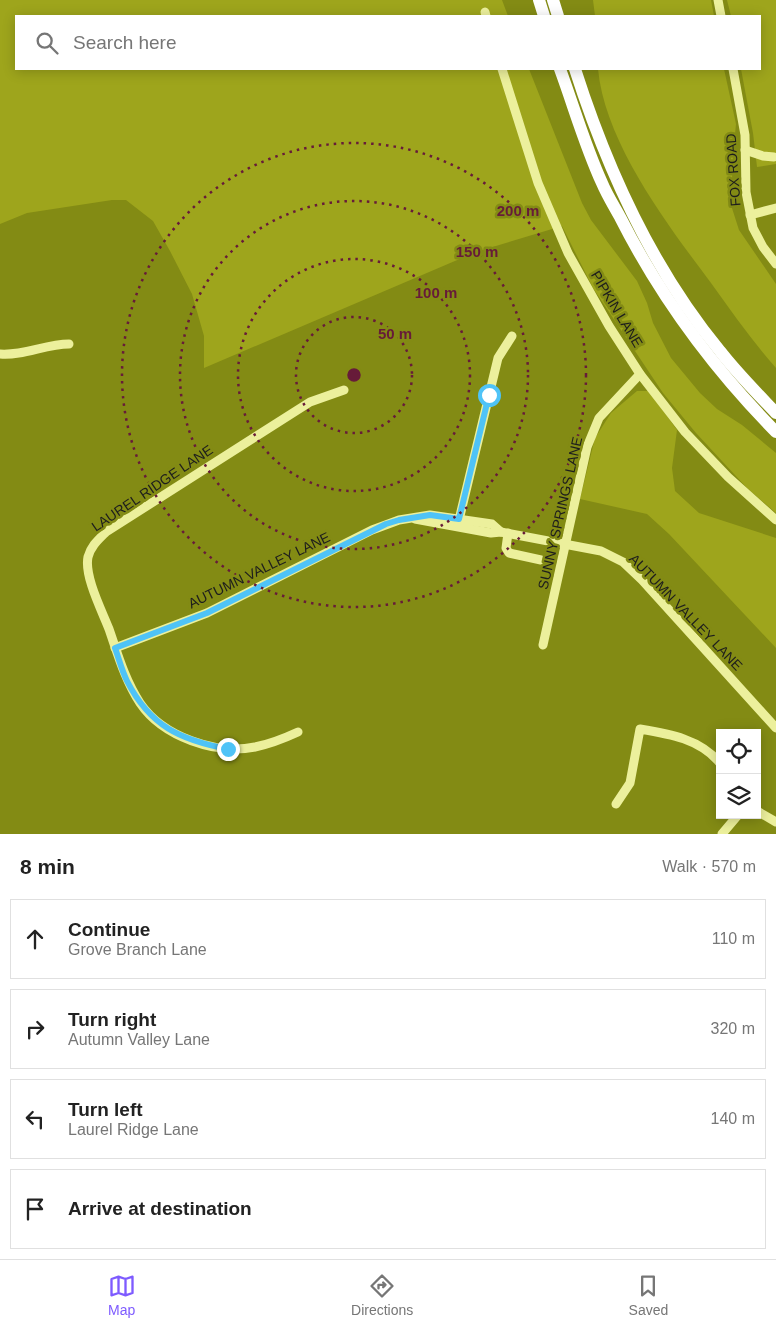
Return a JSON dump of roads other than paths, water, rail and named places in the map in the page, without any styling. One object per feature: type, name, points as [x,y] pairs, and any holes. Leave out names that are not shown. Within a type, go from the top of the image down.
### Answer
[{"type":"highway","points":[[539,0],[544,15]]},
{"type":"highway","points":[[553,0],[558,15]]},
{"type":"highway","points":[[560,70],[602,184],[638,253],[692,336],[745,400],[776,432]]},
{"type":"highway","points":[[575,70],[607,158],[628,205],[649,244],[684,302],[719,350],[776,413]]},
{"type":"street","points":[[718,0],[721,15]]},
{"type":"street","name":"PIPKIN LANE","points":[[502,70],[538,183],[568,253],[609,326],[640,374],[685,432],[728,477],[776,520]]},
{"type":"street","name":"FOX ROAD","points":[[733,70],[744,127],[746,192],[750,215],[753,228],[763,247],[776,264]]},
{"type":"street","points":[[745,150],[763,156],[774,157]]},
{"type":"street","points":[[750,215],[776,208]]},
{"type":"street","points":[[458,523],[498,358],[512,336]]},
{"type":"street","points":[[0,354],[21,352],[57,344],[69,344]]},
{"type":"street","name":"SUNNY SPRINGS LANE","points":[[543,644],[586,447],[599,418],[640,374]]},
{"type":"street","name":"LAUREL RIDGE LANE","points":[[298,732],[254,747],[228,749],[202,744],[179,736],[162,725],[141,705],[126,680],[90,576],[88,558],[94,543],[106,532],[310,402],[344,390]]},
{"type":"street","name":"AUTUMN VALLEY LANE","points":[[115,648],[207,613],[372,530],[399,520],[415,519],[430,515],[458,523],[492,524],[504,532],[601,551],[623,562],[642,580],[776,728]]},
{"type":"street","points":[[504,532],[508,553],[540,560]]},
{"type":"street","points":[[616,804],[630,783],[640,729],[667,733],[691,741],[716,758]]},
{"type":"street","points":[[761,813],[776,822]]},
{"type":"street","points":[[722,834],[735,819]]}]
